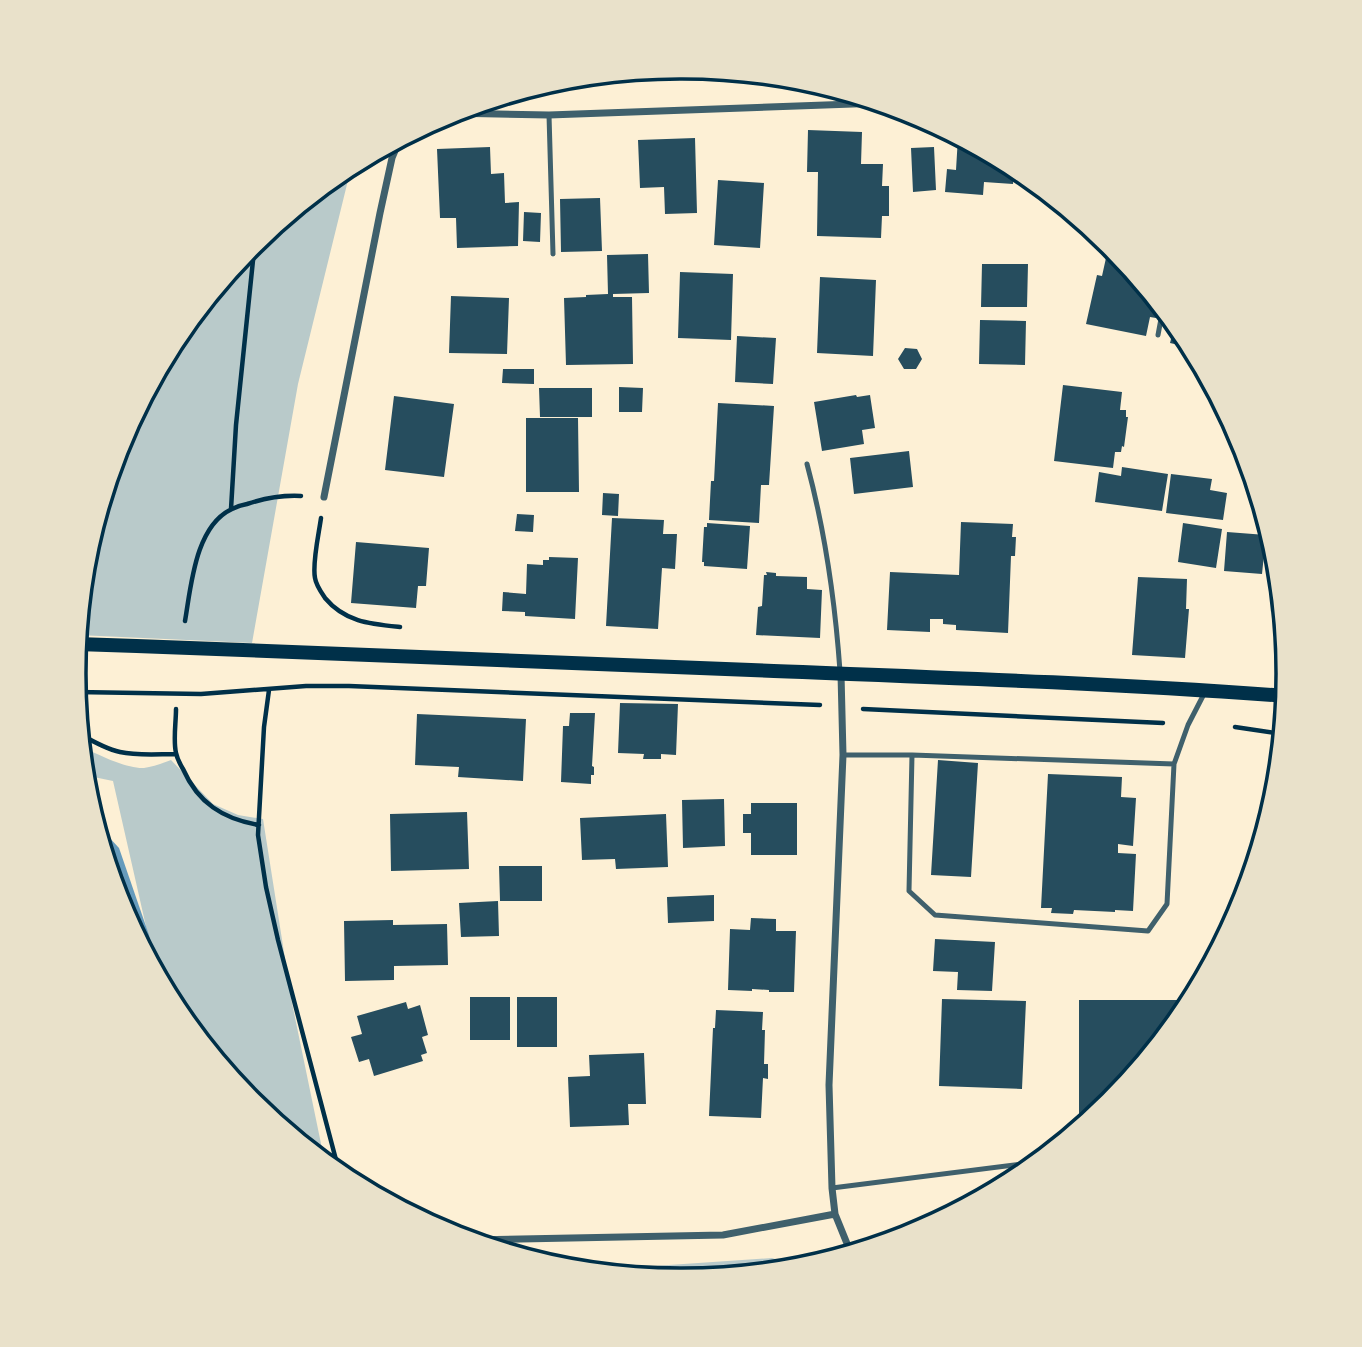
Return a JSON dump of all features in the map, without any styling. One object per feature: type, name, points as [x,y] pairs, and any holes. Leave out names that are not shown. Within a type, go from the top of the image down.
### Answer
[{"type":"main road","points":[[88,644],[841,674],[1275,695]]},
{"type":"street","points":[[480,114],[549,115],[852,104]]},
{"type":"street","points":[[324,497],[394,153]]},
{"type":"street","points":[[841,674],[843,755],[829,1085],[832,1188],[835,1213],[848,1244]]},
{"type":"street","points":[[498,1239],[723,1235],[835,1213]]},
{"type":"lane","points":[[549,115],[553,254]]},
{"type":"lane","points":[[1158,335],[1161,321]]},
{"type":"lane","points":[[807,464],[832,591],[841,674]]},
{"type":"lane","points":[[912,755],[909,891],[935,915],[1148,931],[1167,904],[1174,764],[1188,725],[1205,692]]},
{"type":"lane","points":[[843,755],[1174,764]]},
{"type":"lane","points":[[832,1188],[1015,1165]]},
{"type":"path","points":[[230,509],[253,261]]},
{"type":"path","points":[[185,622],[200,549],[210,528],[230,509],[287,495],[324,497],[315,578],[321,592],[334,609],[356,620],[407,627]]},
{"type":"path","points":[[87,692],[201,694],[306,686],[349,686],[807,704]]},
{"type":"path","points":[[268,690],[258,835],[278,940],[335,1157]]},
{"type":"path","points":[[176,709],[176,754],[199,796],[219,812],[239,822],[259,825]]},
{"type":"path","points":[[872,709],[1163,723]]},
{"type":"path","points":[[1235,727],[1272,733]]},
{"type":"path","points":[[90,739],[119,752],[176,754]]},
{"type":"shaded area","points":[[348,181],[298,384],[252,643],[88,635],[98,557],[118,482],[132,446],[148,410],[186,343],[209,311],[260,253],[289,226]]},
{"type":"shaded area","points":[[91,750],[137,768],[171,760],[213,804],[238,815],[263,819],[292,1003],[322,1147],[289,1121],[234,1066],[186,1004],[166,971],[149,938],[113,781],[96,777]]},
{"type":"shaded area","points":[[772,1258],[778,1260],[720,1267],[641,1267]]},
{"type":"water","points":[[110,839],[119,848],[150,941],[118,865]]},
{"type":"building","points":[[808,130],[862,132],[861,164],[883,164],[882,186],[889,186],[889,216],[882,216],[881,238],[817,236],[818,172],[807,172]]},
{"type":"building","points":[[695,138],[697,213],[665,214],[664,187],[640,188],[638,140]]},
{"type":"building","points":[[490,147],[491,174],[504,173],[505,203],[519,202],[518,246],[457,248],[456,218],[440,218],[437,149]]},
{"type":"building","points":[[934,147],[936,190],[913,192],[911,148]]},
{"type":"building","points":[[957,147],[1011,179],[1013,184],[984,182],[983,195],[945,192],[947,169],[956,170]]},
{"type":"building","points":[[718,180],[764,183],[760,248],[714,245]]},
{"type":"building","points":[[600,198],[602,251],[561,252],[560,199]]},
{"type":"building","points":[[524,212],[541,213],[540,242],[523,241]]},
{"type":"building","points":[[648,254],[649,293],[613,294],[613,297],[632,297],[633,364],[566,365],[564,298],[608,294],[607,255]]},
{"type":"building","points":[[1107,258],[1153,311],[1156,318],[1150,317],[1146,336],[1086,324],[1097,275],[1102,276]]},
{"type":"building","points":[[982,264],[1028,264],[1027,307],[981,307]]},
{"type":"building","points":[[680,272],[733,274],[731,340],[678,338]]},
{"type":"building","points":[[820,277],[876,280],[873,356],[817,353]]},
{"type":"building","points":[[451,296],[509,298],[507,354],[449,353]]},
{"type":"building","points":[[980,320],[1026,321],[1025,365],[979,364]]},
{"type":"building","points":[[737,336],[776,338],[773,384],[735,382]]},
{"type":"building","points":[[905,348],[917,349],[922,359],[916,369],[904,369],[898,359]]},
{"type":"building","points":[[503,369],[534,369],[534,384],[502,383]]},
{"type":"building","points":[[1063,385],[1122,392],[1120,410],[1126,410],[1128,417],[1124,447],[1122,446],[1121,452],[1115,452],[1113,468],[1054,461]]},
{"type":"building","points":[[619,387],[643,388],[642,412],[619,412]]},
{"type":"building","points":[[539,388],[592,388],[592,417],[540,417]]},
{"type":"building","points":[[870,395],[875,428],[862,430],[864,444],[822,451],[814,402]]},
{"type":"building","points":[[394,396],[454,404],[444,477],[385,470]]},
{"type":"building","points":[[718,403],[774,406],[769,485],[761,485],[759,523],[709,520]]},
{"type":"building","points":[[526,418],[578,418],[579,492],[526,492]]},
{"type":"building","points":[[909,451],[913,487],[854,494],[850,458]]},
{"type":"building","points":[[1122,467],[1168,474],[1162,511],[1095,502],[1099,472],[1121,476]]},
{"type":"building","points":[[1171,474],[1212,479],[1210,490],[1227,493],[1223,520],[1166,513]]},
{"type":"building","points":[[603,493],[619,494],[618,516],[602,515]]},
{"type":"building","points":[[517,514],[534,515],[533,532],[515,531]]},
{"type":"building","points":[[612,518],[664,520],[663,534],[677,534],[675,569],[662,568],[658,629],[606,626]]},
{"type":"building","points":[[961,522],[1013,524],[1012,537],[1016,537],[1015,556],[1011,556],[1008,633],[956,630],[956,625],[943,624],[943,619],[930,619],[930,632],[887,630],[890,572],[959,575]]},
{"type":"building","points":[[707,523],[750,526],[747,569],[704,566],[704,527],[707,527]]},
{"type":"building","points":[[1183,523],[1222,529],[1216,568],[1178,562]]},
{"type":"building","points":[[1227,532],[1259,534],[1264,556],[1262,574],[1224,571]]},
{"type":"building","points":[[356,542],[429,548],[426,586],[418,586],[416,608],[351,603]]},
{"type":"building","points":[[549,557],[578,558],[575,619],[525,616],[525,612],[502,611],[503,592],[526,594],[527,564],[543,565],[543,560],[549,560]]},
{"type":"building","points":[[766,572],[776,573],[776,576],[807,577],[807,589],[822,590],[820,638],[756,635],[758,607],[762,606]]},
{"type":"building","points":[[1138,577],[1187,579],[1186,609],[1189,609],[1185,658],[1132,655]]},
{"type":"building","points":[[620,703],[678,704],[676,755],[661,754],[661,759],[643,759],[644,754],[618,753]]},
{"type":"building","points":[[570,713],[595,713],[592,766],[594,775],[591,775],[591,784],[561,782],[563,726],[569,726]]},
{"type":"building","points":[[417,714],[526,719],[523,781],[458,777],[459,767],[415,765]]},
{"type":"building","points":[[938,760],[978,763],[971,877],[931,875]]},
{"type":"building","points":[[1048,774],[1122,777],[1121,797],[1136,798],[1133,846],[1118,844],[1118,853],[1136,854],[1133,911],[1074,910],[1073,914],[1051,913],[1052,908],[1041,908]]},
{"type":"building","points":[[724,799],[725,846],[683,848],[682,800]]},
{"type":"building","points":[[751,803],[797,803],[797,855],[751,855],[751,833],[743,833],[743,814],[751,814]]},
{"type":"building","points":[[467,812],[469,869],[391,871],[390,814]]},
{"type":"building","points":[[666,814],[668,867],[616,869],[615,859],[582,860],[580,818]]},
{"type":"building","points":[[499,866],[542,866],[542,901],[500,901]]},
{"type":"building","points":[[714,895],[714,921],[668,923],[667,897]]},
{"type":"building","points":[[498,901],[499,936],[461,937],[459,903]]},
{"type":"building","points":[[751,918],[776,919],[776,931],[796,931],[794,992],[728,990],[730,929],[750,930]]},
{"type":"building","points":[[393,920],[393,925],[447,924],[448,965],[394,966],[394,980],[345,981],[344,921]]},
{"type":"building","points":[[935,939],[995,942],[992,991],[957,990],[958,972],[933,971]]},
{"type":"building","points":[[470,997],[510,997],[510,1040],[470,1040]]},
{"type":"building","points":[[517,997],[557,997],[557,1047],[517,1047]]},
{"type":"building","points":[[942,999],[1026,1001],[1022,1089],[939,1086]]},
{"type":"building","points":[[1079,1000],[1178,1000],[1128,1066],[1079,1115]]},
{"type":"building","points":[[406,1002],[408,1009],[420,1005],[428,1035],[422,1037],[427,1053],[421,1055],[423,1061],[374,1076],[369,1059],[359,1062],[351,1037],[362,1034],[357,1016]]},
{"type":"building","points":[[716,1010],[763,1012],[764,1064],[768,1064],[768,1079],[763,1078],[761,1118],[709,1116]]},
{"type":"building","points":[[644,1053],[646,1104],[628,1104],[629,1125],[570,1127],[568,1077],[590,1076],[589,1055]]}]
